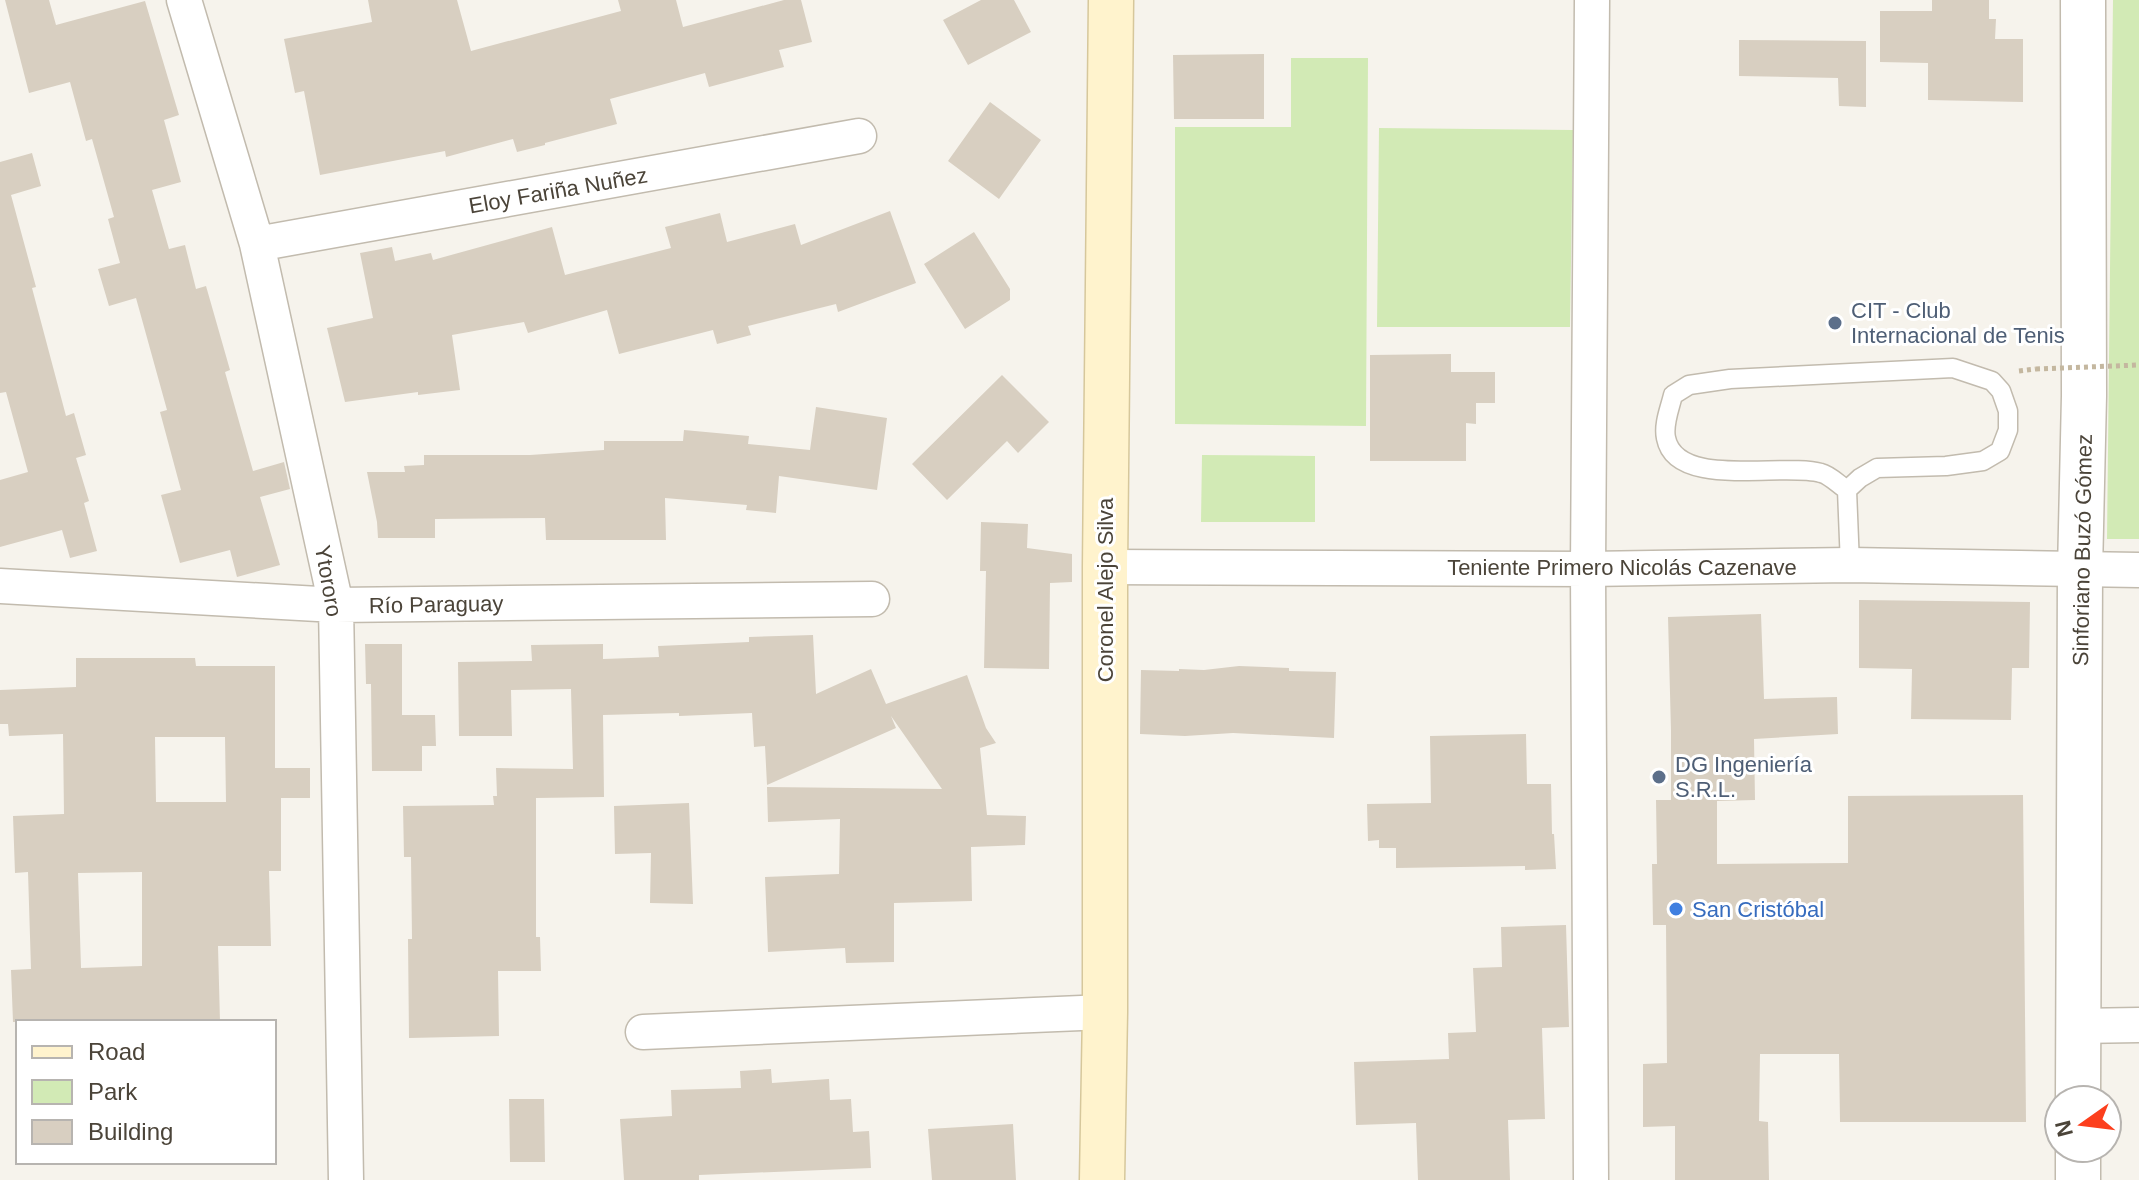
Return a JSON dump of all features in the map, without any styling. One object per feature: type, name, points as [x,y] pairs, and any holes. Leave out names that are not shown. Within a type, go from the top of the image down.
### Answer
[{"type":"main road","name":"Coronel Alejo Silva","points":[[1102,1180],[1111,0]]},
{"type":"street","name":"Ytororo","points":[[184,0],[257,244],[336,605],[346,1180]]},
{"type":"street","points":[[1591,1180],[1588,569],[1592,0]]},
{"type":"street","name":"Sinforiano Buzó Gómez","points":[[2078,1084],[2080,571],[2084,396],[2083,0]]},
{"type":"street","name":"Eloy Fariña Nuñez","points":[[257,244],[859,136]]},
{"type":"street","name":"Teniente Primero Nicolás Cazenave","points":[[1105,567],[1588,569],[1850,565],[2139,570]]},
{"type":"street","name":"Río Paraguay","points":[[0,586],[336,605],[872,599]]},
{"type":"street","points":[[643,1032],[1105,1012]]},
{"type":"street","points":[[2078,1026],[2139,1025]]},
{"type":"lane","points":[[1847,490],[1823,473],[1735,471],[1693,466],[1674,456],[1666,438],[1666,420],[1673,395],[1689,385],[1730,379],[1953,368],[1992,381],[2001,391],[2008,411],[2008,430],[2000,451],[1983,461],[1946,466],[1877,468],[1860,478],[1847,490],[1850,565]]},
{"type":"path","points":[[2026,369],[2139,365]]},
{"type":"green space","points":[[2113,0],[2139,0],[2139,539],[2107,539]]},
{"type":"green space","points":[[1291,58],[1368,58],[1366,426],[1175,424],[1175,127],[1291,127]]},
{"type":"green space","points":[[1379,128],[1573,130],[1570,327],[1377,327]]},
{"type":"green space","points":[[1202,455],[1315,456],[1315,522],[1201,522]]},
{"type":"building","points":[[5,0],[49,0],[56,25],[145,1],[179,115],[164,120],[181,182],[152,190],[169,249],[185,245],[196,289],[206,286],[230,370],[225,372],[253,471],[284,462],[290,489],[260,497],[280,565],[237,577],[230,550],[180,563],[161,495],[181,490],[160,412],[167,410],[136,298],[109,306],[98,269],[120,263],[108,219],[114,217],[92,139],[86,141],[70,82],[29,93]]},
{"type":"building","points":[[368,0],[457,0],[471,51],[621,11],[618,0],[676,0],[683,27],[784,0],[801,0],[812,42],[779,50],[784,67],[709,87],[705,73],[610,99],[617,124],[545,145],[517,152],[513,139],[446,157],[445,151],[320,175],[304,91],[295,93],[284,39],[372,22]]},
{"type":"building","points":[[981,0],[1014,0],[1031,32],[968,65],[943,20]]},
{"type":"building","points":[[1932,0],[1989,0],[1989,19],[1996,19],[1995,39],[2023,39],[2023,102],[1928,100],[1928,63],[1880,62],[1880,11],[1932,11]]},
{"type":"building","points":[[1739,40],[1866,41],[1866,107],[1839,106],[1838,78],[1739,76]]},
{"type":"building","points":[[1264,54],[1264,119],[1174,119],[1173,55]]},
{"type":"building","points":[[990,102],[1041,140],[999,199],[948,161]]},
{"type":"building","points":[[32,153],[41,186],[11,195],[66,416],[74,413],[86,455],[76,458],[89,501],[84,503],[97,551],[70,558],[62,530],[0,547],[0,480],[28,472],[6,392],[0,393],[0,162]]},
{"type":"building","points":[[890,211],[916,283],[838,312],[836,304],[748,326],[751,335],[717,344],[713,330],[619,354],[607,310],[528,333],[524,322],[452,335],[460,390],[345,402],[327,328],[373,318],[360,253],[392,247],[395,261],[431,253],[433,260],[552,227],[565,275],[671,248],[665,227],[720,213],[727,242],[795,224],[801,245]]},
{"type":"building","points":[[974,232],[1010,289],[1010,300],[965,329],[924,264]]},
{"type":"building","points":[[1451,354],[1451,372],[1495,372],[1495,403],[1476,403],[1476,424],[1466,423],[1466,461],[1370,461],[1370,355]]},
{"type":"building","points":[[1002,375],[1049,422],[1018,453],[1007,441],[947,500],[912,464]]},
{"type":"building","points":[[816,407],[887,418],[877,490],[779,476],[776,513],[746,510],[747,505],[665,498],[666,540],[546,540],[545,518],[435,519],[435,538],[378,538],[367,472],[405,472],[404,466],[424,465],[424,455],[530,455],[604,450],[604,441],[683,441],[684,430],[749,436],[748,444],[810,450]]},
{"type":"building","points":[[981,522],[1028,524],[1027,548],[1072,554],[1072,582],[1050,583],[1049,669],[984,668],[986,571],[980,571]]},
{"type":"building","points":[[1859,600],[2030,602],[2029,668],[2012,668],[2011,720],[1911,719],[1912,669],[1859,668]]},
{"type":"building","points":[[1761,614],[1764,699],[1837,697],[1838,734],[1754,739],[1755,800],[1717,801],[1717,864],[1848,863],[1848,796],[2023,795],[2026,1122],[1840,1122],[1839,1054],[1760,1054],[1759,1121],[1768,1122],[1769,1180],[1675,1180],[1675,1126],[1643,1127],[1643,1064],[1667,1063],[1666,925],[1653,925],[1652,864],[1657,864],[1656,800],[1671,800],[1668,617]]},
{"type":"building","points":[[813,635],[816,694],[871,669],[886,704],[967,675],[986,728],[996,743],[980,748],[987,815],[1026,816],[1025,845],[971,847],[972,901],[894,903],[894,962],[846,963],[845,948],[768,952],[765,877],[839,874],[840,819],[768,822],[767,787],[942,789],[891,716],[896,728],[767,785],[765,746],[754,747],[752,713],[603,715],[604,797],[536,798],[536,937],[540,937],[541,971],[498,971],[499,1036],[409,1038],[411,857],[404,857],[403,806],[494,805],[493,796],[497,796],[496,768],[573,769],[571,689],[511,690],[512,736],[459,736],[458,662],[532,661],[531,645],[603,644],[603,659],[659,657],[658,646],[749,642],[749,637]]},
{"type":"building","points":[[365,644],[402,644],[402,715],[435,715],[436,746],[422,746],[422,771],[372,771],[371,684],[366,684]]},
{"type":"building","points":[[76,658],[195,658],[196,666],[275,666],[275,768],[310,768],[310,798],[281,798],[281,871],[269,871],[271,946],[218,946],[220,1020],[13,1022],[11,970],[31,969],[28,872],[15,873],[13,816],[64,814],[63,734],[9,736],[8,724],[0,724],[0,690],[76,687]],"holes":[[[155,737],[225,737],[226,802],[156,802]],[[142,872],[142,966],[81,968],[78,873]]]},
{"type":"building","points":[[1239,666],[1336,672],[1334,738],[1233,733],[1185,736],[1140,734],[1141,670],[1204,670]]},
{"type":"building","points":[[1526,734],[1527,784],[1551,784],[1556,869],[1525,870],[1525,866],[1396,868],[1396,848],[1379,848],[1379,840],[1368,841],[1367,804],[1431,803],[1430,736]]},
{"type":"building","points":[[689,803],[693,904],[650,903],[651,853],[615,854],[614,806]]},
{"type":"building","points":[[1566,925],[1569,1027],[1542,1028],[1545,1119],[1508,1120],[1510,1180],[1418,1180],[1416,1123],[1356,1125],[1354,1062],[1449,1059],[1448,1033],[1476,1032],[1473,968],[1502,967],[1501,927]]},
{"type":"building","points":[[771,1069],[772,1083],[829,1079],[830,1100],[851,1099],[853,1132],[869,1131],[871,1168],[699,1175],[699,1180],[624,1180],[620,1119],[672,1116],[671,1090],[741,1088],[740,1071]]},
{"type":"building","points":[[509,1099],[544,1099],[545,1162],[510,1162]]},
{"type":"building","points":[[1013,1124],[1016,1180],[932,1180],[928,1129]]},
{"type":"place","name":"CIT - Club Internacional de Tenis","points":[[1835,323]]},
{"type":"place","name":"DG Ingeniería S.R.L.","points":[[1659,777]]},
{"type":"place","name":"San Cristóbal","points":[[1676,909]]}]
